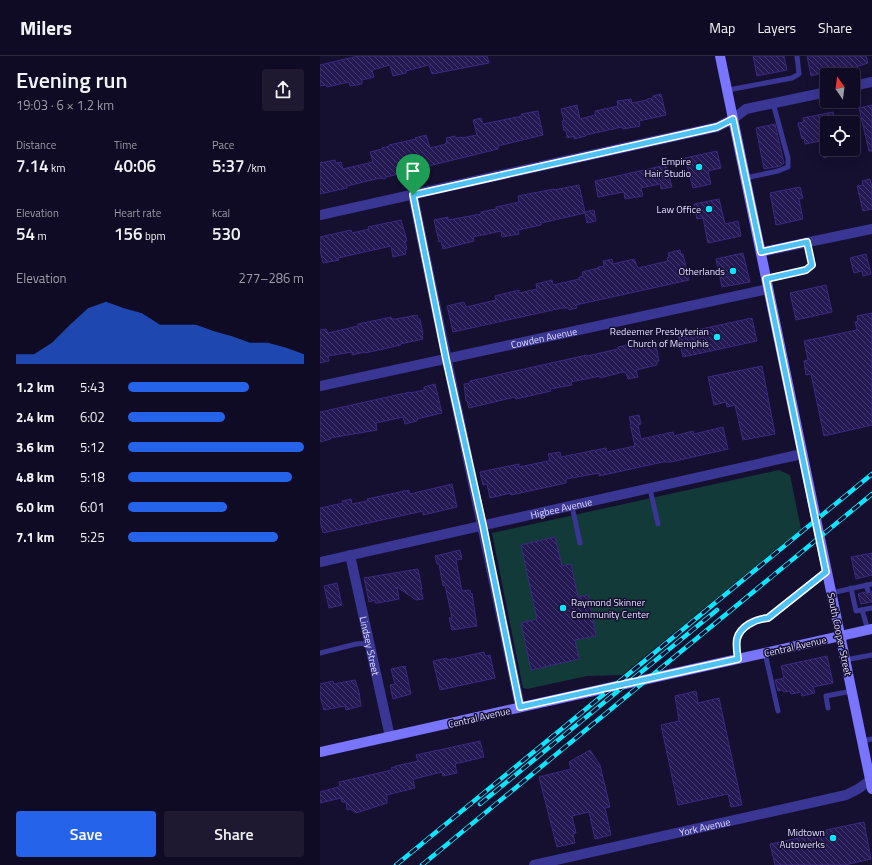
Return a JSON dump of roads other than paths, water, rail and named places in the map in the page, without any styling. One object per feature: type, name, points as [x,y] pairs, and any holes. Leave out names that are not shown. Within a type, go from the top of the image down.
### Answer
[{"type":"main road","name":"South Cooper Street","points":[[720,56],[826,572],[852,691],[867,740],[871,783]]},
{"type":"main road","name":"Central Avenue","points":[[320,752],[870,629]]},
{"type":"street","points":[[860,85],[872,82]]},
{"type":"street","points":[[320,215],[717,127],[733,119],[746,109],[820,93]]},
{"type":"street","points":[[413,195],[446,359],[483,525],[520,707]]},
{"type":"street","points":[[761,252],[872,229]]},
{"type":"street","name":"Cowden Avenue","points":[[320,386],[446,359],[767,284]]},
{"type":"street","name":"Higbee Avenue","points":[[320,562],[802,454]]},
{"type":"street","name":"Lindsey Street","points":[[350,555],[390,737]]},
{"type":"street","name":"York Avenue","points":[[534,865],[549,863],[846,794],[871,783]]},
{"type":"lane","points":[[728,90],[792,78],[799,74],[797,56]]},
{"type":"lane","points":[[746,178],[778,171],[788,167],[788,158],[773,103]]},
{"type":"lane","points":[[767,284],[806,270],[812,265],[807,242]]},
{"type":"lane","points":[[650,489],[658,524]]},
{"type":"lane","points":[[572,506],[580,543]]},
{"type":"lane","points":[[738,659],[737,638],[746,626],[759,619],[768,618],[826,572]]},
{"type":"lane","points":[[831,593],[869,584],[868,592]]},
{"type":"lane","points":[[851,588],[856,611],[872,605]]},
{"type":"lane","points":[[862,610],[870,629]]},
{"type":"lane","points":[[320,653],[356,644],[370,643]]},
{"type":"lane","points":[[765,653],[778,711]]},
{"type":"lane","points":[[845,660],[872,655]]},
{"type":"lane","points":[[828,708],[826,696],[852,691]]},
{"type":"railway","points":[[396,865],[872,474]]},
{"type":"railway","points":[[422,865],[872,494]]},
{"type":"railway","points":[[480,804],[717,610]]},
{"type":"place","name":"Empire Hair Studio","points":[[699,167]]},
{"type":"place","name":"Law Office","points":[[709,209]]},
{"type":"place","name":"Otherlands","points":[[733,271]]},
{"type":"place","name":"Redeemer Presbyterian Church of Memphis","points":[[717,337]]},
{"type":"place","name":"Raymond Skinner Community Center","points":[[563,608]]},
{"type":"place","name":"Midtown Autowerks","points":[[833,838]]}]
